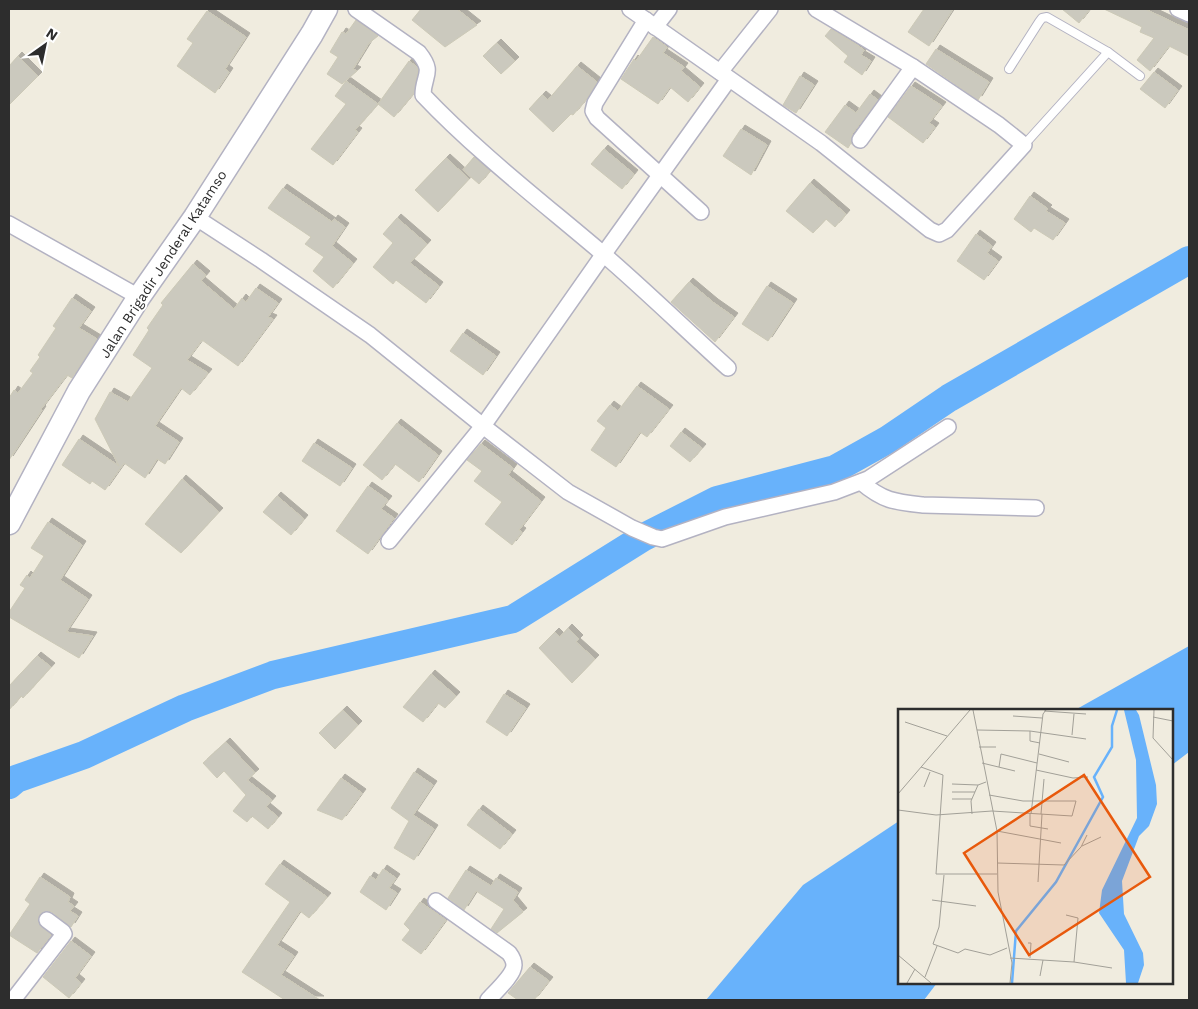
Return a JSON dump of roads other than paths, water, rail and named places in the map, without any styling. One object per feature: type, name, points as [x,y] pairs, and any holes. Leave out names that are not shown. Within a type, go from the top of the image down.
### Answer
[{"type":"main road","name":"Jalan Brigadir Jenderal Katamso","points":[[9,524],[80,391],[140,297],[195,217],[326,9]]},
{"type":"street","points":[[356,9],[419,53],[425,61],[428,73],[423,86],[423,95],[439,113],[603,255],[728,368]]},
{"type":"street","points":[[630,9],[821,143],[930,230],[939,234],[947,230],[1024,145],[999,124],[913,67],[816,9]]},
{"type":"street","points":[[670,9],[650,23],[595,102],[593,111],[597,118],[701,212]]},
{"type":"street","points":[[390,541],[483,426],[661,175],[770,9]]},
{"type":"street","points":[[1178,9],[1189,14]]},
{"type":"street","points":[[860,140],[913,67]]},
{"type":"street","points":[[195,217],[370,335],[568,492],[632,528],[653,537],[662,539],[726,517],[834,492],[868,480],[948,427]]},
{"type":"street","points":[[9,224],[140,297]]},
{"type":"street","points":[[861,482],[884,498],[905,504],[1036,508]]},
{"type":"street","points":[[436,901],[509,954],[514,960],[512,972],[488,1000]]},
{"type":"street","points":[[13,1000],[64,934],[47,920]]},
{"type":"lane","points":[[1009,69],[1039,22],[1042,18],[1047,17],[1108,52],[1140,76]]},
{"type":"lane","points":[[1024,145],[1108,52]]},
{"type":"water","points":[[1189,646],[1189,752],[1173,764],[1173,709],[1077,709]]},
{"type":"water","points":[[898,822],[898,984],[936,984],[924,1000],[706,1000],[803,885]]},
{"type":"waterway","points":[[9,785],[16,779],[84,755],[185,708],[273,675],[513,619],[644,537],[717,500],[835,469],[887,440],[949,398],[1189,260]]}]
